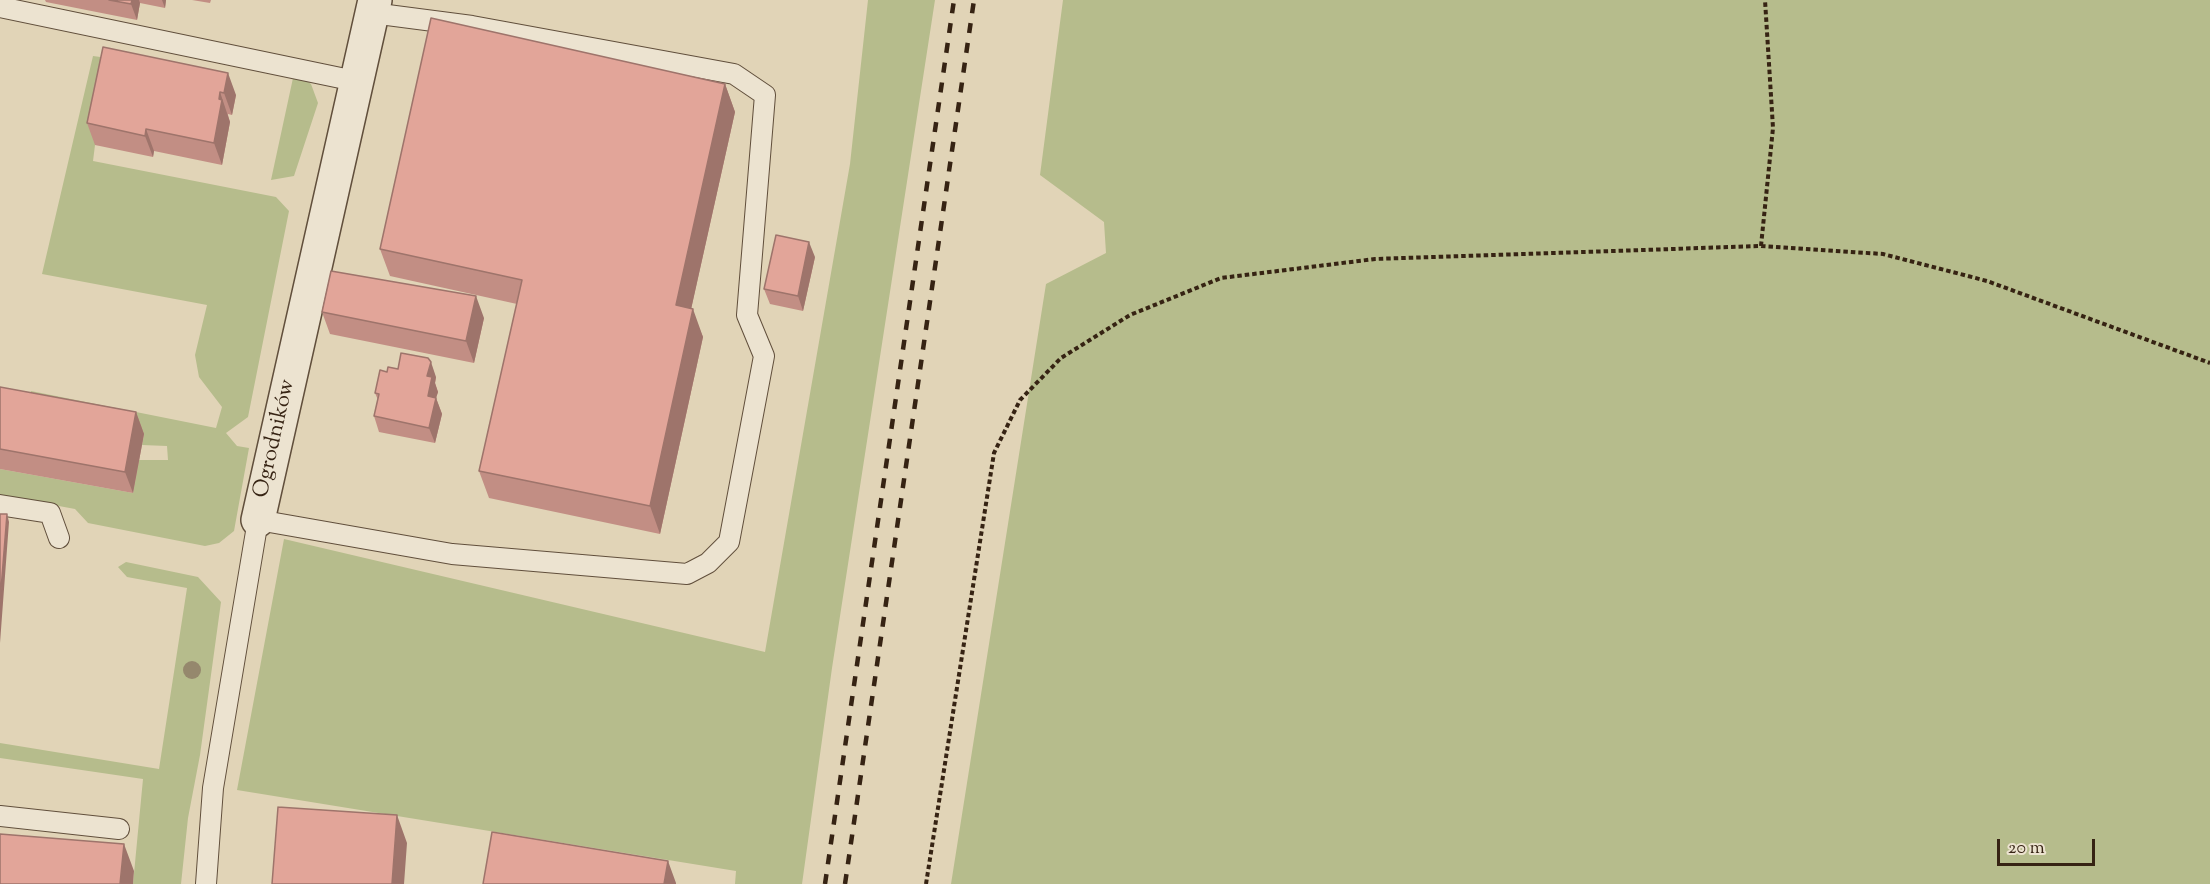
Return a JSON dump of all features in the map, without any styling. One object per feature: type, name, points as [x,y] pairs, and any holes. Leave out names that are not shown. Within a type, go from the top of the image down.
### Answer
[{"type":"street","name":"Ogrodników","points":[[258,520],[373,6]]},
{"type":"lane","points":[[258,520],[452,554],[687,574],[708,563],[729,542],[764,356],[747,315],[765,95],[734,74],[373,6]]},
{"type":"lane","points":[[0,7],[356,81]]},
{"type":"lane","points":[[0,505],[50,513],[58,538]]},
{"type":"lane","name":"Ogrodników","points":[[206,884],[213,788],[258,520]]},
{"type":"lane","points":[[0,816],[119,829]]},
{"type":"path","points":[[1761,246],[1773,128],[1765,0]]},
{"type":"path","points":[[926,884],[994,453],[1020,400],[1061,358],[1130,315],[1221,278],[1375,260],[1761,246],[1883,254],[1987,281],[2210,363]]},
{"type":"green space","points":[[868,0],[935,0],[832,668],[802,884],[735,884],[736,871],[237,790],[284,539],[765,652],[850,164]]},
{"type":"green space","points":[[1063,0],[2210,0],[2210,884],[951,884],[1046,284],[1106,253],[1104,222],[1040,175]]},
{"type":"green space","points":[[93,56],[144,63],[95,145],[93,161],[276,197],[289,211],[248,417],[226,433],[237,446],[249,448],[234,531],[219,543],[205,546],[88,523],[75,509],[0,495],[0,469],[133,493],[139,460],[168,460],[167,446],[142,445],[144,434],[28,412],[31,391],[216,428],[222,407],[199,377],[195,355],[207,305],[42,274]]},
{"type":"green space","points":[[293,78],[306,80],[311,84],[318,103],[294,176],[271,180]]},
{"type":"green space","points":[[126,562],[198,577],[221,602],[200,755],[188,818],[181,884],[133,884],[143,779],[0,758],[0,743],[159,769],[187,588],[127,577],[118,567]]},
{"type":"building","points":[[109,0],[132,0],[131,4]]},
{"type":"building","points":[[431,18],[725,84],[676,305],[693,309],[650,506],[479,471],[522,280],[380,249]]},
{"type":"building","points":[[103,47],[228,73],[224,93],[220,92],[219,99],[222,100],[214,143],[146,129],[145,136],[87,123]]},
{"type":"building","points":[[776,235],[809,242],[798,296],[764,289]]},
{"type":"building","points":[[331,271],[476,296],[466,341],[322,312]]},
{"type":"building","points":[[401,353],[428,358],[431,362],[427,376],[432,377],[428,396],[436,398],[429,428],[374,416],[379,394],[375,393],[380,370],[387,372],[388,367],[398,369]]},
{"type":"building","points":[[0,387],[136,412],[125,472],[0,449]]},
{"type":"building","points":[[0,514],[7,514],[0,602]]},
{"type":"building","points":[[278,807],[397,815],[392,884],[272,884]]},
{"type":"building","points":[[492,832],[668,861],[664,884],[483,884]]},
{"type":"building","points":[[0,834],[124,844],[120,884],[0,884]]},
{"type":"railway","points":[[825,884],[954,0]]},
{"type":"railway","points":[[845,884],[974,0]]}]
